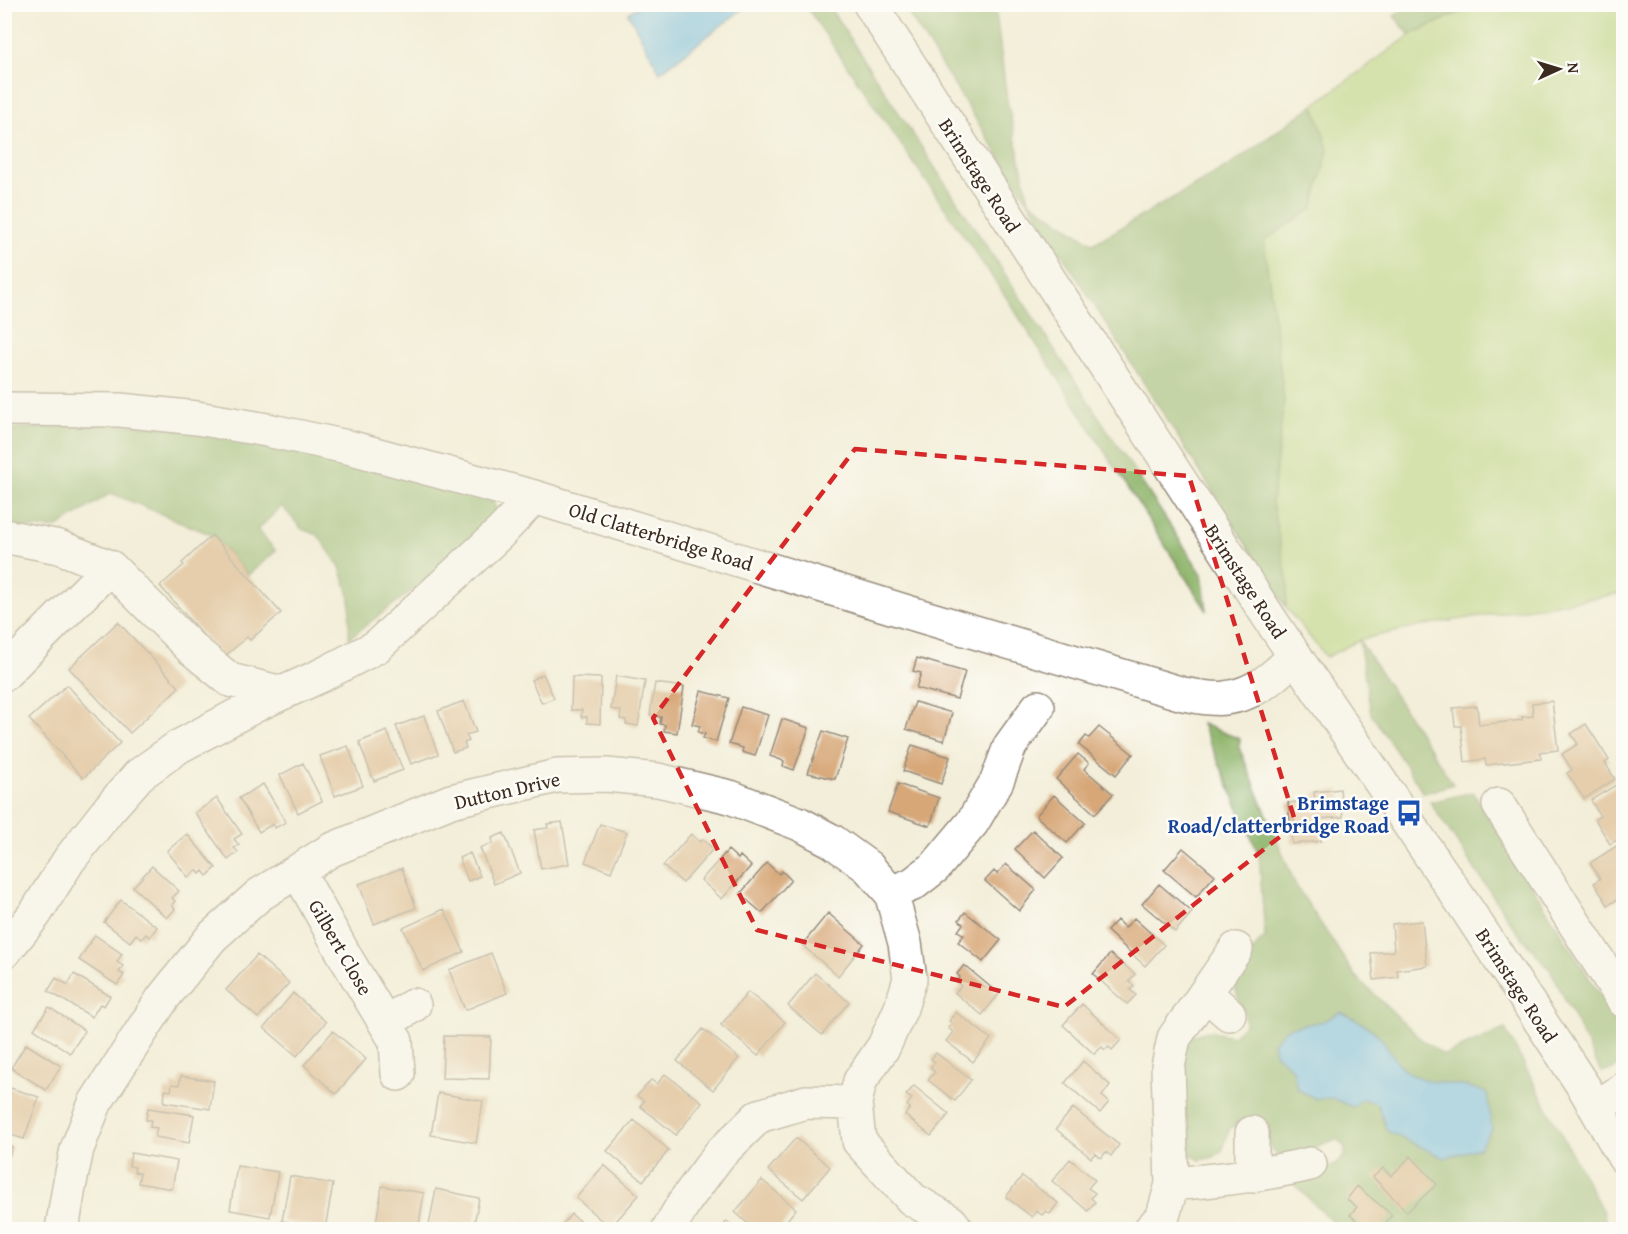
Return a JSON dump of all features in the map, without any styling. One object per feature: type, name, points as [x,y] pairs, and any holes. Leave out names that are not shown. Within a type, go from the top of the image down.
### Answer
[{"type":"street","name":"Brimstage Road","points":[[870,4],[1295,656],[1468,911],[1596,1108],[1623,1157]]},
{"type":"street","name":"Old Clatterbridge Road","points":[[4,409],[120,410],[197,418],[352,448],[534,497],[1183,694],[1223,699],[1252,691],[1278,674],[1295,656]]},
{"type":"street","points":[[4,952],[35,914],[69,860],[139,775],[178,747],[376,647],[500,533],[534,497]]},
{"type":"street","points":[[4,537],[59,547],[110,567],[191,648],[230,680],[282,693]]},
{"type":"street","points":[[4,674],[110,567]]},
{"type":"street","points":[[891,893],[913,884],[935,867],[972,823],[997,781],[1001,736],[1038,707]]},
{"type":"street","name":"Dutton Drive","points":[[62,1230],[77,1149],[95,1102],[163,998],[212,937],[259,895],[331,850],[451,801],[557,776],[606,775],[658,780],[730,797],[800,824],[832,841],[868,867],[891,893],[905,943],[909,979],[901,1008],[884,1046],[860,1081],[855,1103],[859,1141],[912,1199],[951,1222],[957,1230]]},
{"type":"street","points":[[1499,805],[1623,1001]]},
{"type":"street","name":"Gilbert Close","points":[[298,871],[346,958],[396,1041],[398,1074]]},
{"type":"street","points":[[1150,1230],[1163,1216],[1172,1184],[1168,1067],[1174,1038],[1236,949]]},
{"type":"street","points":[[1205,993],[1229,1014]]},
{"type":"street","points":[[385,1023],[414,1005]]},
{"type":"street","points":[[1596,1108],[1623,1089]]},
{"type":"street","points":[[668,1230],[685,1201],[718,1155],[759,1116],[806,1102],[855,1103]]},
{"type":"street","points":[[1252,1133],[1252,1176]]},
{"type":"street","points":[[1172,1184],[1252,1176],[1310,1164]]},
{"type":"highlighted area","points":[[855,449],[1189,476],[1296,824],[1064,1007],[757,930],[653,718]]},
{"type":"green space","points":[[805,5],[828,5],[1202,574],[1207,611],[1008,300]]},
{"type":"green space","points":[[903,5],[995,5],[1007,101],[1029,201],[1093,244],[1229,166],[1314,105],[1328,150],[1313,208],[1264,241],[1284,400],[1272,503],[1288,583],[1286,606]]},
{"type":"green space","points":[[1409,5],[1476,5],[1410,35],[1394,16]]},
{"type":"green space","points":[[1452,5],[1623,5],[1623,593],[1431,624],[1362,639],[1326,657],[1285,606],[1029,201],[1093,244],[1229,166]]},
{"type":"green space","points":[[109,424],[181,427],[488,494],[497,510],[497,522],[442,568],[349,638],[350,598],[340,567],[318,535],[302,529],[282,506],[257,530],[276,551],[248,575],[212,535],[111,493],[56,528],[5,528],[4,429]]},
{"type":"green space","points":[[1359,640],[1453,784],[1424,793],[1371,714]]},
{"type":"green space","points":[[1202,724],[1240,739],[1239,747],[1295,884],[1355,976],[1423,1041],[1444,1055],[1505,1029],[1603,1212],[1608,1229],[1513,1229],[1507,1221],[1491,1229],[1340,1229],[1291,1181],[1335,1165],[1345,1156],[1345,1147],[1337,1139],[1287,1157],[1273,1152],[1263,1127],[1256,1120],[1240,1120],[1229,1130],[1223,1149],[1214,1157],[1200,1160],[1185,1151],[1178,1057],[1190,1036],[1209,1031],[1232,1036],[1245,1025],[1244,1011],[1237,994],[1237,979],[1249,955],[1265,937],[1259,855]]},
{"type":"green space","points":[[1473,792],[1623,1032],[1622,1061],[1613,1070],[1601,1072],[1551,971],[1515,929],[1430,802]]},
{"type":"water","points":[[641,5],[748,5],[660,72],[628,13]]},
{"type":"water","points":[[1341,1012],[1376,1033],[1406,1071],[1424,1079],[1467,1087],[1487,1094],[1492,1129],[1479,1148],[1444,1158],[1387,1131],[1377,1103],[1362,1099],[1353,1107],[1332,1098],[1316,1099],[1297,1089],[1293,1069],[1275,1053],[1273,1042],[1287,1028],[1324,1021]]},
{"type":"building","points":[[212,535],[281,613],[250,640],[247,637],[223,658],[160,586],[184,565],[182,563]]},
{"type":"building","points":[[118,622],[179,687],[130,733],[69,668]]},
{"type":"building","points":[[917,658],[965,672],[957,699],[916,688],[921,673],[913,671]]},
{"type":"building","points":[[543,674],[554,698],[542,703],[531,680]]},
{"type":"building","points":[[616,676],[645,681],[638,726],[626,724],[626,720],[620,719],[621,711],[611,709]]},
{"type":"building","points":[[572,677],[601,678],[600,724],[587,723],[587,717],[581,717],[582,710],[571,710]]},
{"type":"building","points":[[655,683],[684,687],[677,733],[664,731],[665,725],[660,724],[661,717],[650,715]]},
{"type":"building","points":[[67,685],[120,743],[83,778],[29,719]]},
{"type":"building","points":[[701,691],[729,698],[716,742],[703,738],[705,734],[698,732],[700,726],[692,724]]},
{"type":"building","points":[[464,701],[476,732],[466,735],[469,741],[464,743],[466,748],[453,752],[438,711]]},
{"type":"building","points":[[1552,701],[1558,750],[1540,752],[1541,759],[1486,765],[1485,759],[1465,762],[1461,726],[1455,726],[1453,708],[1477,706],[1479,725],[1522,720],[1522,717],[1533,716],[1532,703]]},
{"type":"building","points":[[915,702],[952,713],[944,741],[906,729]]},
{"type":"building","points":[[741,707],[768,715],[755,756],[742,752],[743,748],[729,744]]},
{"type":"building","points":[[424,716],[438,754],[411,764],[396,726]]},
{"type":"building","points":[[782,719],[809,728],[794,770],[783,766],[784,761],[770,756]]},
{"type":"building","points":[[1586,724],[1609,760],[1605,763],[1615,779],[1584,799],[1567,773],[1572,770],[1562,754],[1578,744],[1571,734]]},
{"type":"building","points":[[1099,727],[1133,754],[1116,775],[1079,745],[1086,736],[1089,738]]},
{"type":"building","points":[[387,731],[403,770],[374,781],[359,742]]},
{"type":"building","points":[[823,731],[848,739],[835,779],[808,773]]},
{"type":"building","points":[[912,745],[950,757],[941,784],[903,771]]},
{"type":"building","points":[[348,746],[363,786],[335,796],[320,756]]},
{"type":"building","points":[[1078,754],[1089,763],[1084,769],[1113,794],[1095,814],[1056,779]]},
{"type":"building","points":[[303,763],[322,801],[298,813],[280,775]]},
{"type":"building","points":[[1621,782],[1624,786],[1624,836],[1610,844],[1595,819],[1600,816],[1591,800]]},
{"type":"building","points":[[263,784],[286,822],[275,828],[273,824],[259,832],[239,798]]},
{"type":"building","points":[[898,784],[939,798],[930,826],[888,812]]},
{"type":"building","points":[[1340,789],[1343,817],[1319,819],[1321,841],[1292,844],[1288,803],[1315,800],[1314,792]]},
{"type":"building","points":[[1054,795],[1085,823],[1067,843],[1036,816]]},
{"type":"building","points":[[217,798],[242,834],[234,839],[239,845],[234,848],[238,852],[228,860],[195,813]]},
{"type":"building","points":[[562,822],[569,864],[541,869],[534,830],[548,828],[547,824]]},
{"type":"building","points":[[600,824],[627,832],[611,872],[585,862]]},
{"type":"building","points":[[1033,830],[1063,858],[1045,878],[1015,849]]},
{"type":"building","points":[[504,833],[520,873],[494,884],[480,848],[493,843],[492,838]]},
{"type":"building","points":[[187,834],[216,868],[207,876],[203,871],[200,874],[197,870],[188,877],[167,851]]},
{"type":"building","points":[[691,834],[700,842],[703,839],[713,849],[683,883],[663,866]]},
{"type":"building","points":[[1618,845],[1624,854],[1624,896],[1608,905],[1594,883],[1600,879],[1590,863]]},
{"type":"building","points":[[1183,848],[1215,875],[1196,897],[1164,870]]},
{"type":"building","points":[[728,850],[738,859],[740,856],[751,866],[722,899],[701,880]]},
{"type":"building","points":[[470,853],[480,876],[468,881],[459,858]]},
{"type":"building","points":[[767,863],[779,874],[782,871],[791,880],[762,913],[740,894]]},
{"type":"building","points":[[1006,864],[1036,890],[1019,911],[985,881],[994,871],[997,874]]},
{"type":"building","points":[[152,866],[179,891],[172,898],[175,901],[172,905],[175,909],[167,918],[133,887]]},
{"type":"building","points":[[402,868],[416,908],[374,924],[359,884]]},
{"type":"building","points":[[1159,884],[1192,912],[1175,932],[1142,904]]},
{"type":"building","points":[[121,900],[157,927],[150,937],[146,934],[142,939],[136,934],[130,942],[104,922]]},
{"type":"building","points":[[444,909],[464,952],[423,971],[403,928]]},
{"type":"building","points":[[965,912],[1001,940],[983,962],[958,942],[964,935],[958,931],[963,924],[959,920]]},
{"type":"building","points":[[828,913],[864,944],[838,976],[802,945]]},
{"type":"building","points":[[1134,918],[1164,945],[1145,966],[1107,931],[1117,920],[1125,928]]},
{"type":"building","points":[[1422,921],[1427,966],[1397,970],[1398,977],[1374,980],[1371,953],[1394,951],[1392,924]]},
{"type":"building","points":[[95,935],[122,954],[117,962],[123,966],[119,972],[124,975],[117,985],[79,960]]},
{"type":"building","points":[[491,953],[507,993],[465,1010],[449,970]]},
{"type":"building","points":[[1110,954],[1135,974],[1129,981],[1134,986],[1130,990],[1136,995],[1127,1004],[1093,974]]},
{"type":"building","points":[[257,955],[289,983],[258,1018],[226,990]]},
{"type":"building","points":[[964,965],[999,994],[982,1015],[955,993],[961,986],[957,982],[960,977],[957,974]]},
{"type":"building","points":[[815,973],[849,1002],[822,1035],[788,1006]]},
{"type":"building","points":[[74,974],[110,996],[104,1006],[100,1004],[92,1017],[48,991],[56,978],[68,985]]},
{"type":"building","points":[[748,992],[785,1022],[758,1056],[721,1025]]},
{"type":"building","points":[[293,993],[326,1022],[297,1056],[264,1028]]},
{"type":"building","points":[[1082,1004],[1121,1040],[1112,1050],[1109,1047],[1105,1050],[1102,1047],[1094,1054],[1063,1025]]},
{"type":"building","points":[[49,1007],[85,1031],[70,1053],[34,1029]]},
{"type":"building","points":[[956,1012],[991,1039],[973,1062],[946,1041],[953,1032],[948,1028],[952,1023],[949,1021]]},
{"type":"building","points":[[703,1029],[739,1058],[713,1090],[677,1061]]},
{"type":"building","points":[[333,1031],[366,1059],[336,1094],[304,1065]]},
{"type":"building","points":[[444,1036],[491,1037],[489,1079],[442,1078]]},
{"type":"building","points":[[26,1044],[61,1066],[46,1090],[11,1068]]},
{"type":"building","points":[[936,1053],[971,1080],[955,1101],[928,1080],[935,1072],[930,1068],[935,1062],[931,1059]]},
{"type":"building","points":[[1083,1061],[1110,1085],[1102,1096],[1109,1102],[1100,1113],[1065,1083]]},
{"type":"building","points":[[665,1074],[702,1102],[676,1135],[640,1106],[644,1101],[637,1096],[651,1080],[657,1084]]},
{"type":"building","points":[[181,1076],[214,1081],[210,1109],[164,1102],[165,1090],[171,1091],[172,1084],[179,1085]]},
{"type":"building","points":[[4,1086],[39,1097],[24,1139],[4,1133]]},
{"type":"building","points":[[914,1086],[949,1114],[931,1136],[905,1115],[910,1108],[907,1105],[912,1099],[906,1095]]},
{"type":"building","points":[[438,1093],[483,1101],[476,1143],[431,1135]]},
{"type":"building","points":[[148,1108],[194,1115],[189,1143],[155,1137],[157,1128],[150,1127],[151,1120],[146,1120]]},
{"type":"building","points":[[1073,1108],[1119,1145],[1111,1156],[1106,1152],[1101,1158],[1095,1153],[1091,1158],[1056,1129]]},
{"type":"building","points":[[634,1120],[669,1150],[643,1181],[607,1151]]},
{"type":"building","points":[[796,1138],[830,1167],[803,1199],[768,1170]]},
{"type":"building","points":[[4,1144],[12,1147],[5,1170],[4,1170]]},
{"type":"building","points":[[131,1153],[177,1161],[172,1189],[138,1183],[140,1173],[134,1172],[135,1167],[129,1166]]},
{"type":"building","points":[[1411,1156],[1437,1184],[1407,1212],[1373,1177],[1383,1168],[1391,1176]]},
{"type":"building","points":[[1070,1159],[1095,1180],[1088,1188],[1095,1193],[1091,1198],[1095,1202],[1088,1211],[1052,1181]]},
{"type":"building","points":[[604,1165],[639,1195],[610,1228],[576,1198]]},
{"type":"building","points":[[237,1166],[278,1172],[270,1217],[230,1210]]},
{"type":"building","points":[[290,1176],[333,1184],[325,1229],[282,1221]]},
{"type":"building","points":[[1022,1176],[1058,1203],[1050,1214],[1046,1211],[1042,1215],[1037,1211],[1032,1217],[1006,1197]]},
{"type":"building","points":[[762,1180],[796,1209],[779,1230],[755,1230],[735,1212]]},
{"type":"building","points":[[382,1186],[424,1193],[418,1230],[375,1230]]},
{"type":"building","points":[[1357,1186],[1392,1215],[1380,1230],[1367,1230],[1350,1215],[1357,1207],[1347,1199]]},
{"type":"building","points":[[436,1189],[479,1198],[473,1230],[428,1230]]},
{"type":"building","points":[[571,1214],[590,1230],[558,1230]]},
{"type":"building","points":[[727,1221],[736,1230],[720,1230]]},
{"type":"place","name":"Brimstage Road/clatterbridge Road","points":[[1409,813]]}]
